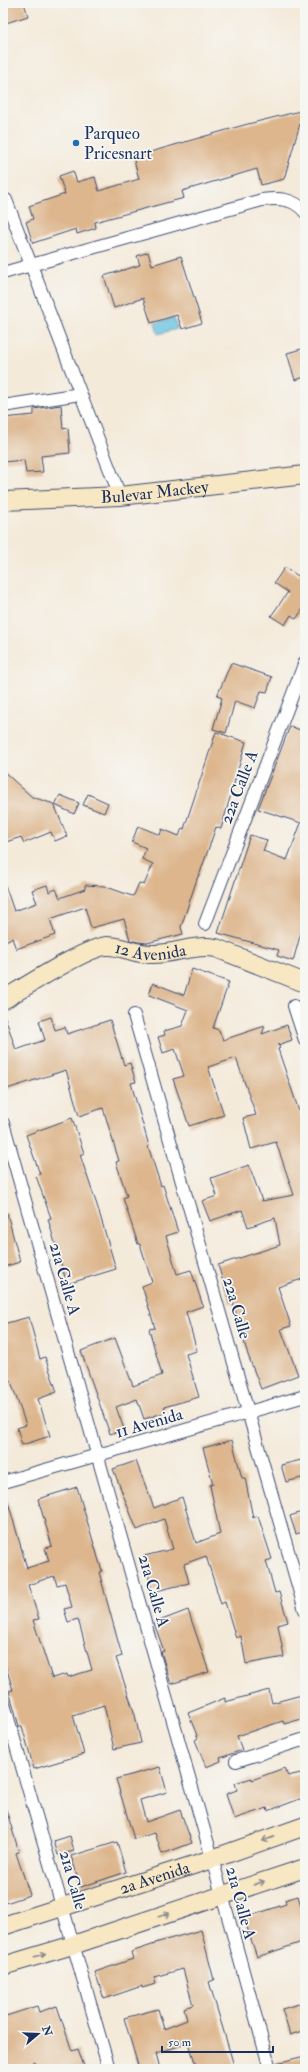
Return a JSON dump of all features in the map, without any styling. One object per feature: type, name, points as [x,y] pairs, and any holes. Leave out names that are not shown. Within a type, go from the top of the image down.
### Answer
[{"type":"street","points":[[3,273],[262,200],[285,199],[294,203],[305,212]]},
{"type":"street","points":[[6,200],[120,496]]},
{"type":"street","points":[[3,406],[80,394]]},
{"type":"street","name":"Bulevar Mackey","points":[[3,501],[120,496],[305,475]]},
{"type":"street","name":"22a Calle A","points":[[205,924],[305,662]]},
{"type":"street","name":"12 Avenida","points":[[3,1000],[92,949],[110,946],[130,952],[154,954],[204,946],[216,948],[305,984]]},
{"type":"street","points":[[294,1006],[305,1040]]},
{"type":"street","name":"22a Calle","points":[[134,1015],[305,1610]]},
{"type":"street","name":"21a Calle A","points":[[3,1123],[98,1455],[270,2069]]},
{"type":"street","name":"11 Avenida","points":[[3,1482],[305,1396]]},
{"type":"street","name":"21a Calle","points":[[3,1701],[109,2069]]},
{"type":"street","points":[[236,1761],[305,1739]]},
{"type":"street","name":"2a Avenida","points":[[3,1926],[212,1859],[305,1826]]},
{"type":"street","points":[[3,1966],[73,1945],[305,1868]]},
{"type":"water","points":[[174,318],[177,329],[158,334],[155,323]]},
{"type":"building","points":[[3,3],[24,3],[28,16],[3,24]]},
{"type":"building","points":[[304,110],[284,179],[261,185],[257,169],[182,191],[184,198],[95,222],[96,228],[77,234],[76,229],[33,243],[26,222],[33,219],[29,206],[65,194],[59,176],[73,171],[77,182],[95,177],[99,191],[139,179],[133,157],[244,125]]},
{"type":"building","points":[[148,252],[152,265],[181,256],[202,323],[182,329],[177,315],[151,323],[143,298],[114,308],[104,276],[140,265],[137,256]]},
{"type":"building","points":[[305,348],[305,377],[295,380],[287,353]]},
{"type":"building","points":[[61,405],[63,429],[68,428],[70,453],[41,456],[43,472],[26,473],[24,460],[3,462],[3,418],[34,415],[34,409]]},
{"type":"building","points":[[285,567],[298,576],[305,571],[305,606],[296,619],[291,615],[285,625],[271,616],[288,592],[274,583]]},
{"type":"building","points":[[231,663],[272,677],[267,692],[261,691],[255,708],[235,701],[226,733],[213,729],[222,698],[217,696]]},
{"type":"building","points":[[290,726],[305,732],[305,918],[293,961],[277,956],[279,950],[218,933],[250,835],[267,840],[263,851],[287,860],[301,823],[258,809]]},
{"type":"building","points":[[216,732],[246,742],[221,829],[216,827],[181,927],[183,934],[147,943],[130,940],[124,919],[91,928],[85,907],[50,919],[55,935],[16,949],[12,938],[3,942],[3,885],[5,885],[14,911],[37,903],[32,890],[47,885],[49,892],[56,889],[60,898],[85,889],[85,885],[104,886],[132,896],[134,895],[139,883],[144,885],[153,864],[142,859],[146,848],[132,842],[138,826],[160,835],[162,829],[179,836],[182,828],[184,829]]},
{"type":"building","points":[[3,771],[32,797],[54,804],[67,836],[55,841],[51,832],[24,843],[21,837],[3,843]]},
{"type":"building","points":[[88,794],[108,803],[104,813],[83,805]]},
{"type":"building","points":[[60,795],[79,803],[74,814],[55,805]]},
{"type":"building","points":[[192,969],[229,982],[213,1028],[219,1030],[223,1040],[265,1026],[262,1034],[287,1025],[292,1040],[278,1045],[280,1048],[278,1049],[305,1129],[305,1278],[278,1287],[291,1326],[281,1329],[298,1375],[261,1389],[248,1355],[233,1303],[230,1304],[218,1265],[280,1245],[275,1218],[248,1227],[242,1210],[210,1221],[202,1201],[217,1196],[211,1178],[249,1165],[262,1201],[294,1195],[276,1142],[251,1149],[243,1118],[256,1115],[236,1058],[208,1067],[224,1115],[189,1126],[173,1079],[184,1076],[175,1049],[163,1053],[158,1037],[165,1035],[164,1031],[182,1026],[188,1010],[149,995],[153,983],[184,995]]},
{"type":"building","points":[[3,1017],[5,1017],[16,1050],[45,1040],[39,1021],[51,1017],[55,1030],[65,1027],[67,1034],[110,1020],[124,1065],[130,1063],[136,1082],[131,1083],[148,1146],[161,1186],[163,1185],[178,1232],[166,1236],[177,1274],[191,1270],[203,1306],[186,1312],[197,1351],[186,1354],[199,1397],[164,1407],[166,1412],[144,1419],[137,1399],[116,1407],[124,1429],[110,1434],[81,1351],[115,1338],[133,1386],[162,1375],[149,1329],[155,1328],[142,1286],[152,1282],[123,1198],[127,1196],[116,1162],[119,1161],[103,1108],[79,1116],[66,1070],[7,1089],[3,1077]]},
{"type":"building","points":[[72,1118],[84,1153],[80,1155],[116,1269],[67,1284],[48,1219],[51,1218],[36,1176],[40,1174],[26,1135]]},
{"type":"building","points":[[3,1213],[7,1213],[20,1262],[3,1267]]},
{"type":"building","points":[[29,1317],[40,1359],[45,1357],[57,1392],[38,1399],[50,1436],[22,1445],[17,1428],[26,1425],[10,1379],[3,1381],[3,1324]]},
{"type":"building","points":[[232,1440],[242,1478],[245,1478],[253,1518],[258,1516],[272,1559],[266,1561],[275,1593],[279,1592],[288,1622],[278,1625],[284,1657],[246,1664],[241,1636],[236,1638],[225,1602],[221,1604],[206,1556],[184,1564],[189,1583],[152,1592],[144,1556],[173,1549],[164,1519],[137,1530],[113,1469],[136,1461],[154,1508],[182,1497],[196,1543],[220,1534],[210,1485],[213,1484],[203,1448]]},
{"type":"building","points":[[305,1459],[305,1477],[286,1482],[281,1465]]},
{"type":"building","points":[[77,1487],[102,1571],[99,1572],[122,1656],[116,1658],[135,1715],[141,1743],[114,1749],[104,1705],[73,1715],[84,1754],[34,1769],[22,1726],[19,1726],[9,1691],[13,1690],[3,1657],[3,1495],[6,1495],[27,1568],[49,1561],[45,1548],[52,1546],[38,1499]],"holes":[[[54,1576],[57,1585],[65,1583],[72,1607],[64,1609],[68,1622],[78,1619],[92,1670],[68,1677],[67,1674],[52,1678],[33,1620],[39,1619],[28,1585]]]},
{"type":"building","points":[[305,1511],[305,1531],[296,1534],[290,1516]]},
{"type":"building","points":[[188,1610],[209,1672],[171,1684],[161,1652],[164,1651],[154,1623]]},
{"type":"building","points":[[269,1690],[272,1703],[305,1694],[305,1718],[284,1724],[283,1721],[237,1736],[242,1750],[220,1758],[221,1761],[206,1767],[195,1740],[198,1738],[188,1713],[225,1698],[225,1702]]},
{"type":"building","points":[[160,1767],[167,1792],[140,1800],[146,1822],[180,1810],[192,1843],[162,1854],[155,1833],[134,1839],[116,1779]]},
{"type":"building","points":[[284,1768],[288,1776],[305,1772],[305,1797],[268,1811],[267,1808],[234,1819],[226,1794],[237,1790],[235,1783],[252,1778],[252,1780]]},
{"type":"building","points":[[6,1809],[19,1852],[16,1853],[30,1895],[3,1904],[3,1810]]},
{"type":"building","points":[[70,1836],[74,1851],[58,1855],[54,1841]]},
{"type":"building","points":[[117,1842],[126,1872],[81,1887],[71,1856]]},
{"type":"building","points":[[298,1896],[305,1919],[305,1941],[257,1957],[244,1918],[286,1904],[285,1900]]},
{"type":"building","points":[[201,1930],[214,1980],[209,1982],[235,2069],[197,2069],[189,2043],[156,2053],[160,2069],[139,2069],[124,2018],[158,2009],[164,2029],[187,2020],[184,2008],[193,2005],[183,1969],[154,1977],[156,1984],[142,1988],[142,1986],[104,1999],[95,1972],[133,1959],[131,1952],[155,1943]]},
{"type":"building","points":[[305,2002],[305,2030],[290,2035],[282,2009]]},
{"type":"building","points":[[37,2006],[39,2012],[57,2006],[72,2051],[78,2049],[85,2069],[38,2069],[35,2062],[15,2069],[3,2069],[3,2017]]},
{"type":"building","points":[[305,2056],[305,2069],[277,2069],[276,2063]]},
{"type":"place","name":"Parqueo Pricesnart","points":[[76,143]]}]
